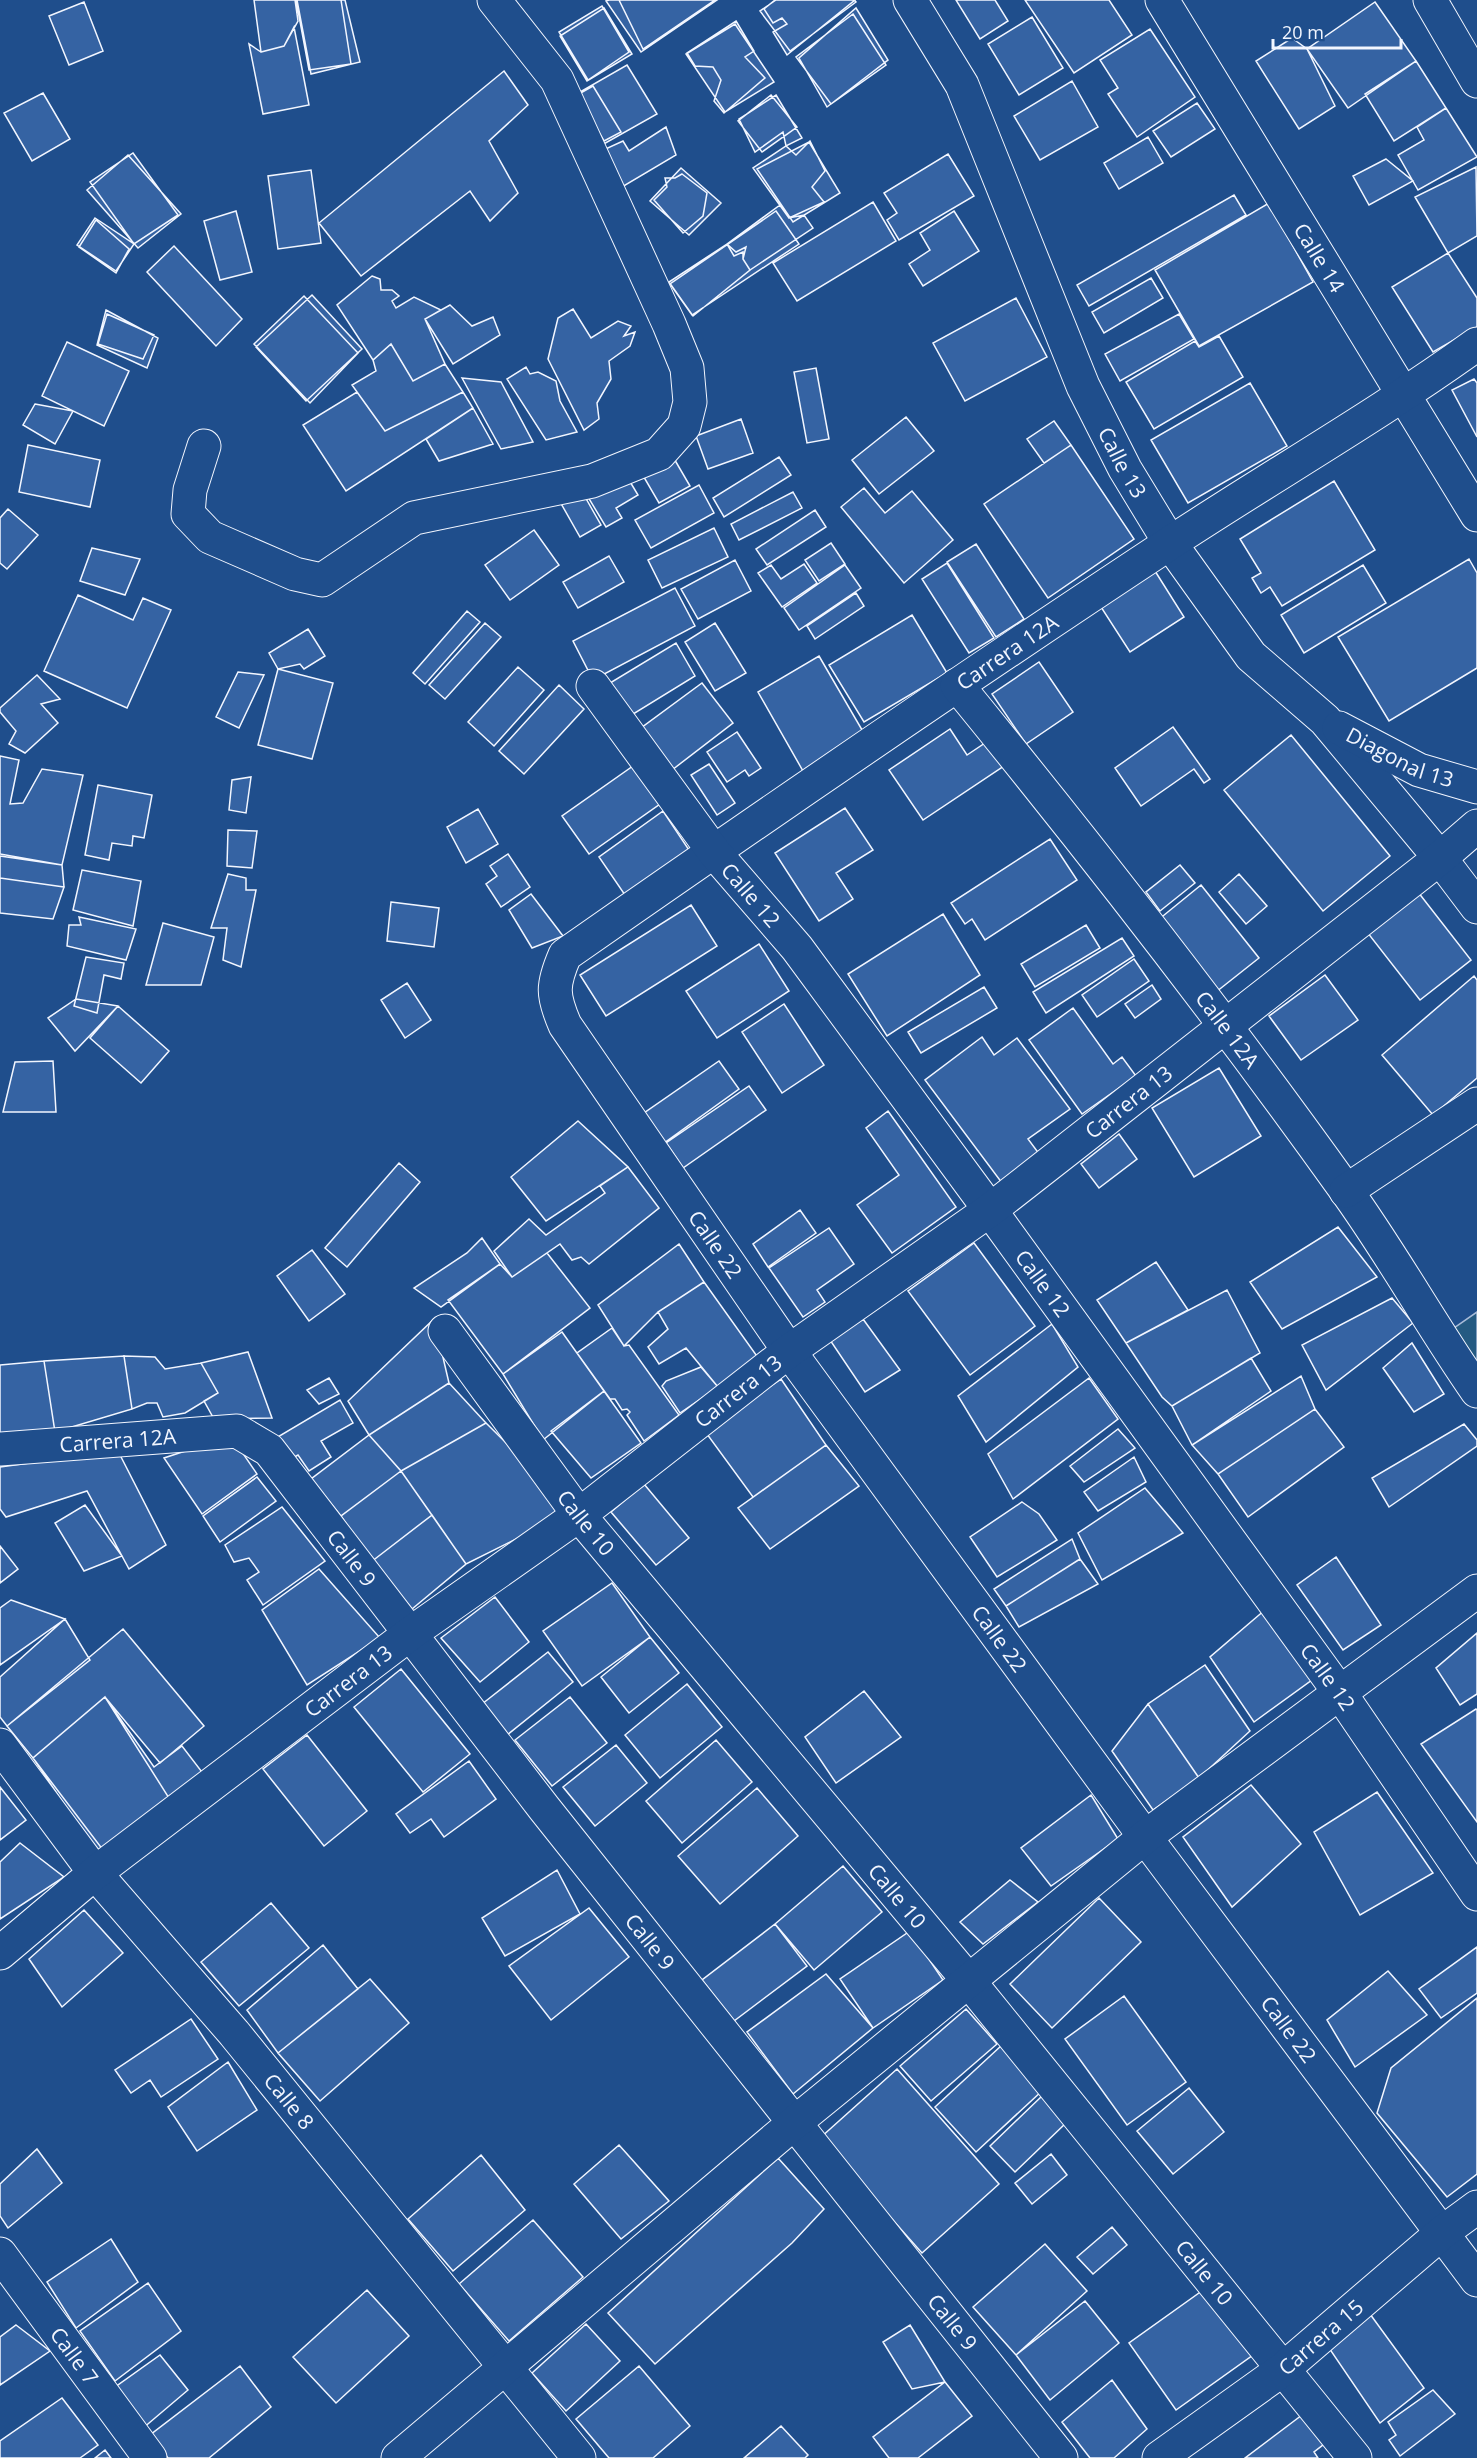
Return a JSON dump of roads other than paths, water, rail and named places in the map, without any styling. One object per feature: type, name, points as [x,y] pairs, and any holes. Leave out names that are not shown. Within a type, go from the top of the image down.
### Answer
[{"type":"street","points":[[204,446],[190,490],[188,514],[210,537],[296,574],[322,580],[414,518],[592,481],[659,454],[684,426],[690,402],[687,368],[669,324],[557,80],[494,0]]},
{"type":"street","name":"Calle 13","points":[[910,0],[962,85],[1083,386],[1125,469],[1170,543],[1251,656],[1325,720],[1440,858],[1477,907]]},
{"type":"street","name":"Calle 14","points":[[1162,0],[1477,515]]},
{"type":"street","points":[[1430,0],[1477,81]]},
{"type":"street","name":"Carrera 12A","points":[[554,980],[565,956],[714,852],[957,685],[1170,543],[1404,396],[1477,344]]},
{"type":"street","name":"Calle 12A","points":[[957,685],[1036,782],[1225,1028],[1346,1191],[1440,1338],[1477,1391]]},
{"type":"street","name":"Calle 12","points":[[593,686],[714,852],[797,948],[990,1210],[1340,1693],[1477,1894]]},
{"type":"street","name":"Diagonal 13","points":[[1325,720],[1419,770],[1477,787]]},
{"type":"street","name":"Carrera 13","points":[[0,1953],[95,1873],[411,1633],[579,1515],[789,1351],[990,1210],[1225,1028],[1440,858],[1477,826]]},
{"type":"street","name":"Calle 22","points":[[554,980],[556,1003],[565,1025],[789,1351],[1145,1837],[1477,2280]]},
{"type":"street","points":[[1346,1191],[1477,1104]]},
{"type":"street","name":"Calle 10","points":[[445,1331],[579,1515],[968,1980],[1355,2458]]},
{"type":"street","name":"Carrera 12A","points":[[0,1449],[237,1431]]},
{"type":"street","name":"Calle 9","points":[[237,1431],[269,1450],[544,1808],[1061,2458]]},
{"type":"street","points":[[398,2458],[794,2124],[1145,1837],[1477,1591]]},
{"type":"street","name":"Calle 8","points":[[0,1745],[95,1873],[234,2033],[504,2369],[579,2458]]},
{"type":"street","name":"Carrera 15","points":[[1159,2458],[1282,2370],[1443,2232],[1477,2207]]},
{"type":"street","name":"Calle 7","points":[[0,2254],[150,2458]]}]
